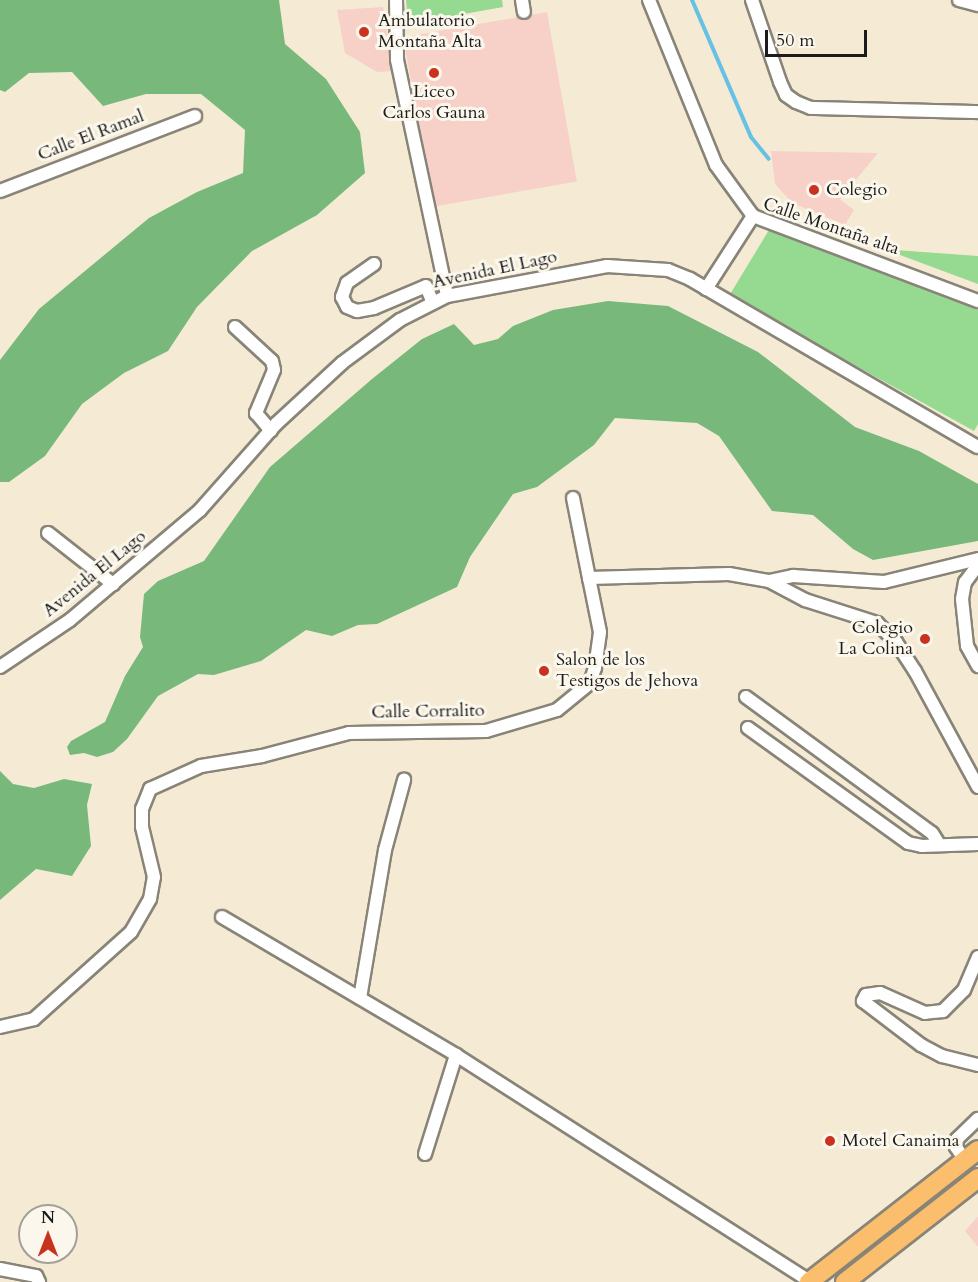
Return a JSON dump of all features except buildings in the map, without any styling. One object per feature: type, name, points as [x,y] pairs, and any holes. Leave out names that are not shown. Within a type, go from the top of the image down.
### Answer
[{"type":"main road","points":[[809,1281],[972,1155]]},
{"type":"main road","points":[[845,1282],[978,1178]]},
{"type":"street","points":[[396,0],[397,60],[447,296]]},
{"type":"street","points":[[649,0],[716,165],[753,216]]},
{"type":"street","points":[[752,0],[780,82],[786,95],[796,102],[810,108],[978,111]]},
{"type":"street","points":[[960,0],[978,5]]},
{"type":"street","name":"Calle El Ramal","points":[[0,191],[195,116]]},
{"type":"street","name":"Calle Montaña alta","points":[[706,289],[753,216],[978,301]]},
{"type":"street","points":[[374,264],[346,283],[342,297],[347,308],[374,308],[426,286],[432,301]]},
{"type":"street","name":"Avenida El Lago","points":[[0,667],[70,620],[200,510],[271,431],[342,363],[432,301],[447,296],[607,266],[668,270],[706,289],[978,447]]},
{"type":"street","points":[[235,327],[272,361],[274,370],[256,413],[271,431]]},
{"type":"street","points":[[573,498],[589,578],[729,574],[769,580],[793,576],[884,582],[978,559]]},
{"type":"street","points":[[48,533],[113,584]]},
{"type":"street","points":[[978,565],[965,582],[962,599],[967,646],[978,666]]},
{"type":"street","name":"Calle Corralito","points":[[0,1027],[34,1019],[130,932],[150,899],[154,877],[142,827],[142,809],[150,789],[201,766],[271,754],[349,733],[486,731],[557,710],[590,683],[595,668],[600,632],[589,578]]},
{"type":"street","points":[[769,580],[805,600],[878,623],[896,642],[915,671],[978,788]]},
{"type":"street","points":[[746,697],[932,833],[939,844]]},
{"type":"street","points":[[748,728],[908,843],[922,846],[978,844]]},
{"type":"street","points":[[360,998],[385,850],[404,780]]},
{"type":"street","points":[[222,917],[456,1055],[809,1281]]},
{"type":"street","points":[[978,957],[964,990],[944,1011],[925,1013],[880,993],[866,995],[863,1001],[898,1031],[942,1056],[978,1065]]},
{"type":"street","points":[[425,1154],[456,1055]]},
{"type":"street","points":[[972,1155],[956,1147],[957,1139],[978,1119]]},
{"type":"street","points":[[0,1269],[36,1276],[39,1282]]},
{"type":"shaded area","name":"Ambulatorio Montaña Alta","points":[[383,7],[394,71],[377,72],[345,53],[337,10]]},
{"type":"shaded area","points":[[547,12],[577,181],[433,207],[403,37]]},
{"type":"shaded area","name":"Colegio","points":[[771,151],[878,153],[840,199],[854,210],[845,225],[792,203],[775,184]]},
{"type":"shaded area","points":[[978,1216],[978,1247],[965,1231]]},
{"type":"green space","points":[[0,0],[279,0],[285,44],[326,79],[360,132],[365,173],[317,215],[252,251],[197,307],[168,351],[124,373],[82,404],[45,456],[9,482],[0,482],[0,360],[39,309],[149,218],[197,192],[243,173],[245,130],[201,94],[146,94],[103,106],[72,72],[29,73],[5,92],[0,90]]},
{"type":"green space","points":[[406,0],[502,0],[503,7],[408,24]]},
{"type":"green space","points":[[772,225],[978,310],[978,424],[974,431],[729,296]]},
{"type":"green space","points":[[895,250],[978,256],[978,284],[892,252]]},
{"type":"green space","points":[[608,301],[668,306],[758,352],[855,427],[919,451],[978,484],[978,541],[873,560],[853,549],[813,515],[772,511],[719,436],[697,423],[615,418],[594,445],[537,487],[513,494],[470,557],[457,587],[377,624],[358,625],[332,636],[306,630],[261,661],[214,675],[198,674],[158,696],[127,739],[113,752],[97,757],[84,753],[70,755],[67,747],[71,741],[105,722],[125,676],[143,647],[140,637],[144,594],[158,581],[204,561],[270,467],[372,379],[422,339],[454,324],[474,345],[498,339],[513,326],[553,310]]},
{"type":"green space","points":[[0,771],[13,784],[34,788],[64,779],[92,784],[87,805],[91,846],[72,876],[36,869],[0,900]]},
{"type":"waterway","points":[[692,0],[751,137],[769,159]]},
{"type":"place","name":"Ambulatorio Montaña Alta","points":[[364,32]]},
{"type":"place","name":"Liceo Carlos Gauna","points":[[434,73]]},
{"type":"place","name":"Colegio","points":[[814,190]]},
{"type":"place","name":"Colegio La Colina","points":[[925,639]]},
{"type":"place","name":"Salon de los Testigos de Jehova","points":[[544,671]]},
{"type":"place","name":"Motel Canaima","points":[[830,1141]]}]
